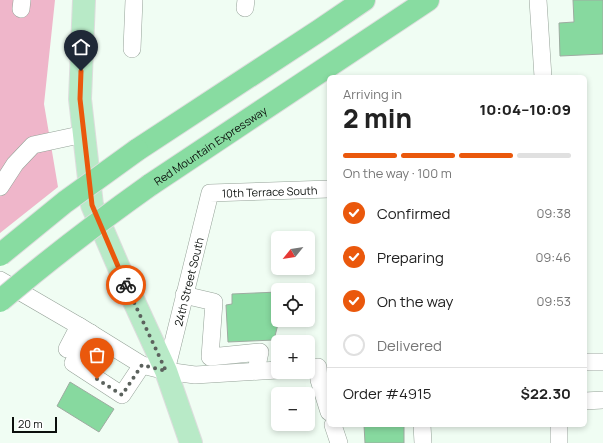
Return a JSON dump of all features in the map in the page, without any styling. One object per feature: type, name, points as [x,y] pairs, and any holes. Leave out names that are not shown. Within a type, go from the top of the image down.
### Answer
[{"type":"highway","points":[[0,254],[65,202],[137,150],[364,0]]},
{"type":"highway","name":"Red Mountain Expressway","points":[[0,301],[78,237],[150,185],[428,0]]},
{"type":"main road","points":[[84,0],[80,99],[92,205],[166,371],[191,443]]},
{"type":"street","points":[[132,49],[134,0]]},
{"type":"street","points":[[538,0],[543,75]]},
{"type":"street","points":[[0,187],[15,164],[33,145],[84,134]]},
{"type":"street","name":"10th Terrace South","points":[[210,193],[327,189]]},
{"type":"street","name":"24th Street South","points":[[166,371],[210,193]]},
{"type":"street","points":[[0,280],[85,329],[142,365],[166,371],[195,375],[271,370]]},
{"type":"street","points":[[184,295],[214,302],[209,374]]},
{"type":"street","points":[[85,329],[73,363],[122,395],[142,365]]},
{"type":"street","points":[[67,349],[85,329]]},
{"type":"street","points":[[210,357],[260,352],[256,371]]},
{"type":"street","points":[[587,362],[603,362]]},
{"type":"street","points":[[318,367],[319,380],[327,406]]},
{"type":"street","points":[[587,401],[603,400]]},
{"type":"street","points":[[334,427],[339,443]]},
{"type":"street","points":[[422,427],[423,443]]},
{"type":"street","points":[[559,427],[559,443]]},
{"type":"shaded area","points":[[0,0],[55,0],[44,104],[58,187],[0,233]]},
{"type":"building","points":[[573,0],[603,0],[603,54],[560,56],[559,23],[574,22]]},
{"type":"building","points":[[271,292],[271,327],[277,327],[275,335],[271,335],[271,340],[228,342],[226,305],[232,304],[232,294]]},
{"type":"building","points":[[70,382],[114,409],[99,432],[57,406]]},
{"type":"building","points":[[364,427],[404,427],[404,443],[365,443]]},
{"type":"way so far","points":[[97,379],[122,395],[142,365],[166,371],[126,285]]},
{"type":"route","points":[[81,71],[80,99],[92,205],[126,285]]}]
